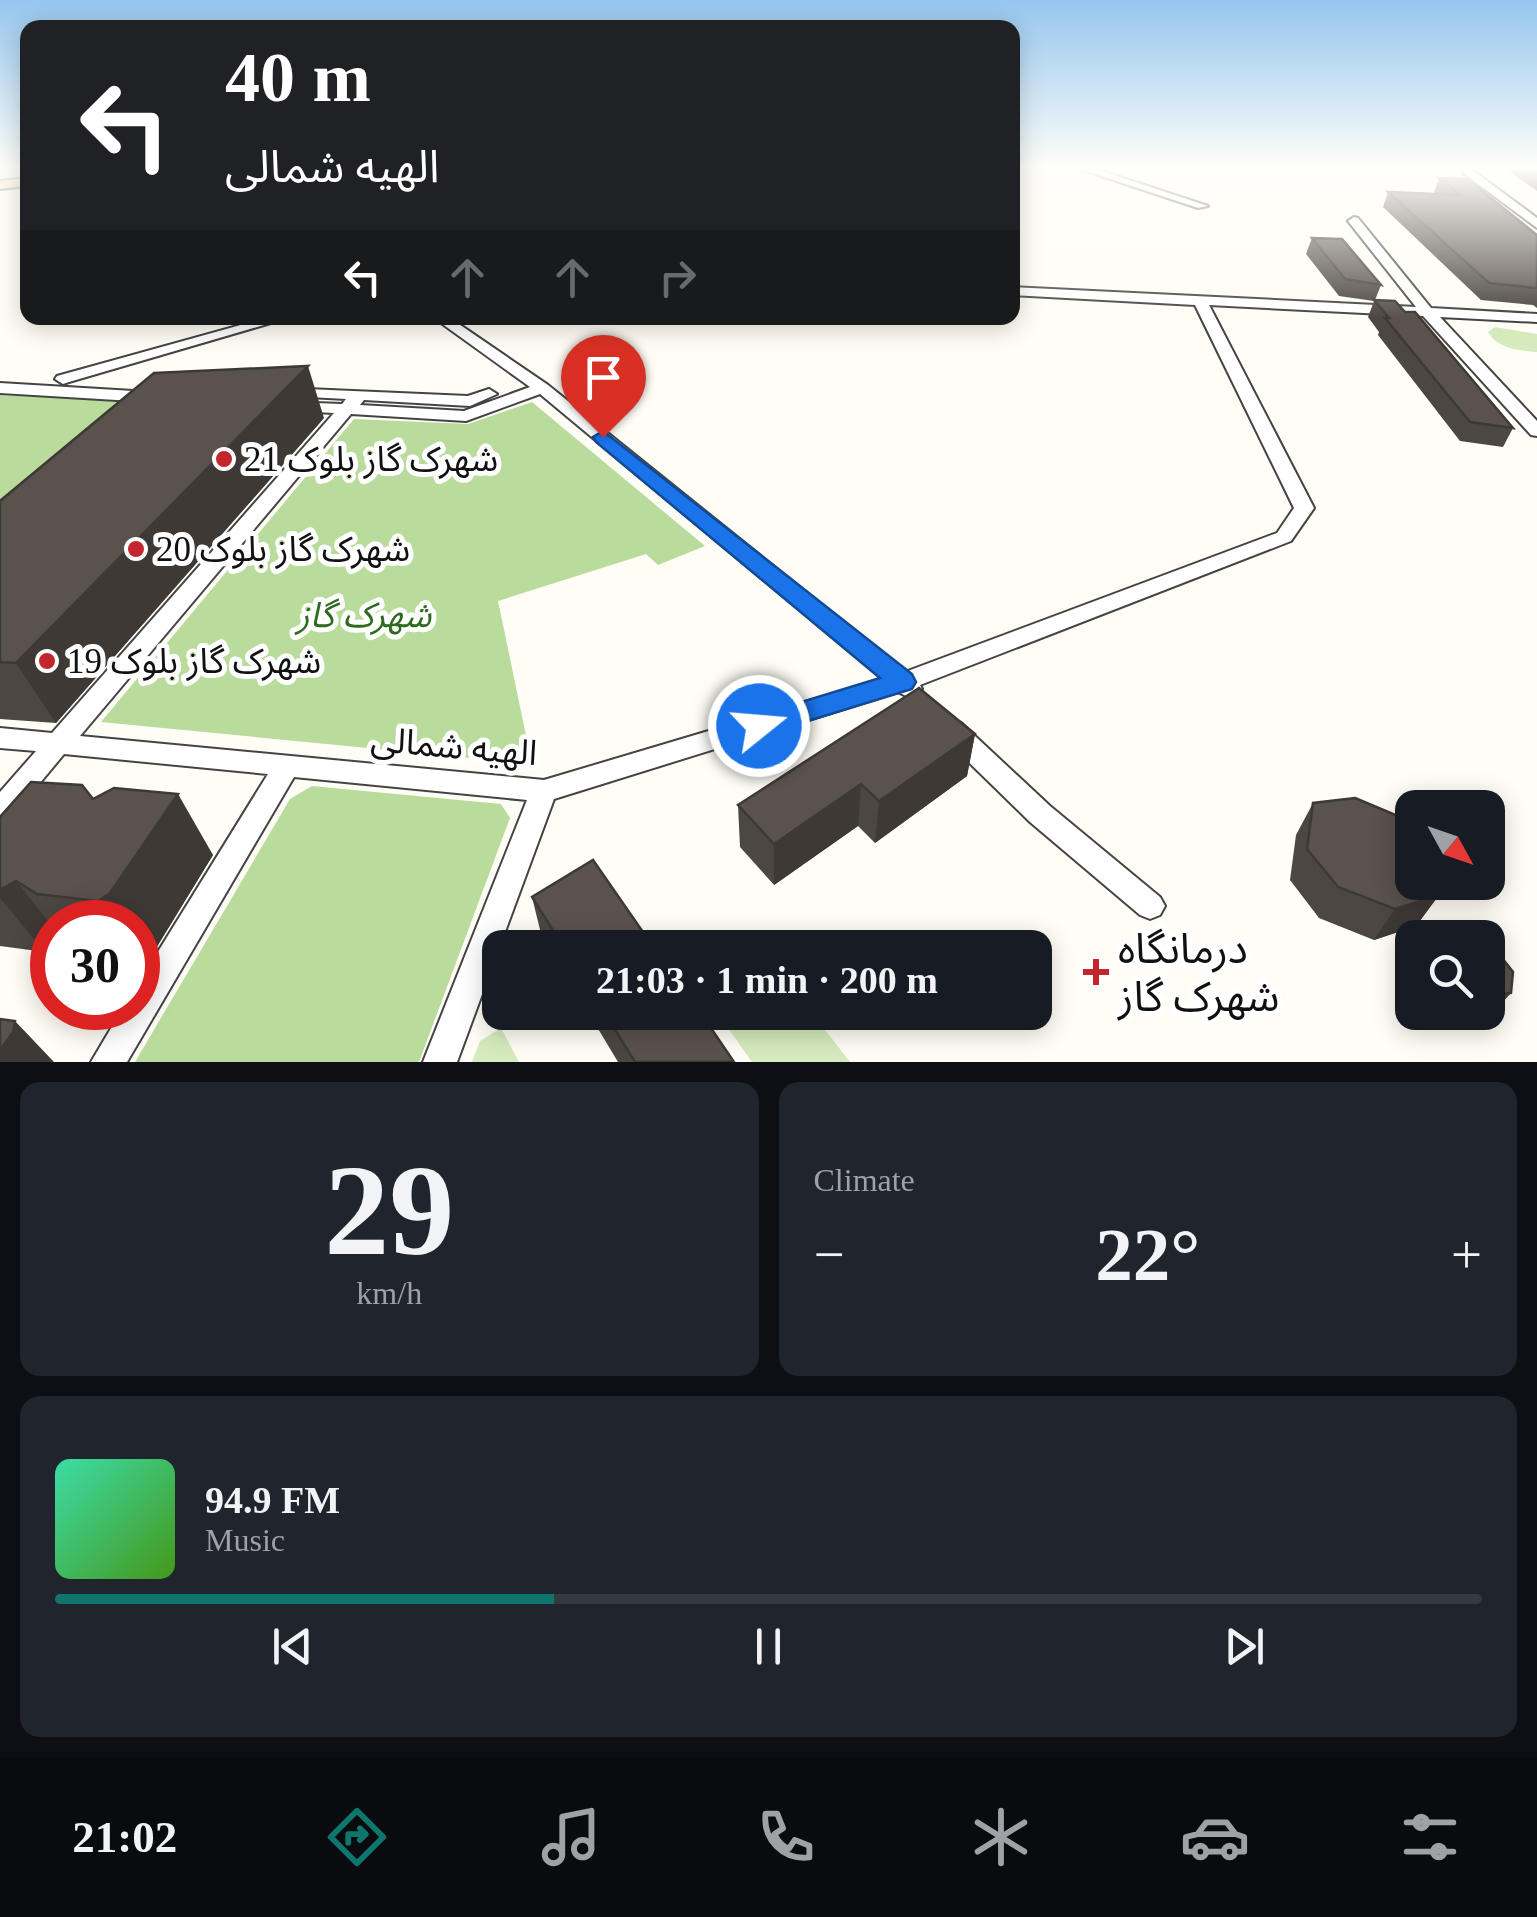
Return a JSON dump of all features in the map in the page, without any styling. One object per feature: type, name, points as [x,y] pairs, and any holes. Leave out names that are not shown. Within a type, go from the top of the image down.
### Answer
[{"type":"street","points":[[1354,221],[1426,312],[1537,431]]},
{"type":"street","points":[[1020,292],[1537,318]]},
{"type":"street","name":"الهیه شمالی","points":[[0,738],[544,791],[902,682],[1284,537],[1304,508],[1202,303]]},
{"type":"street","points":[[63,379],[256,325]]},
{"type":"street","points":[[468,326],[902,682],[1040,814],[1150,906]]},
{"type":"street","points":[[0,375],[165,391],[0,388]]},
{"type":"street","points":[[275,398],[353,402],[466,416],[535,383]]},
{"type":"street","points":[[0,810],[353,402]]},
{"type":"street","points":[[108,1062],[287,766]]},
{"type":"street","points":[[440,1062],[544,791]]},
{"type":"green space","points":[[1495,327],[1537,334],[1537,352],[1497,342],[1488,332]]},
{"type":"green space","points":[[0,395],[161,403],[0,560]]},
{"type":"green space","name":"شهرک گاز","points":[[532,402],[705,546],[658,565],[646,554],[498,601],[532,764],[101,722],[354,419],[468,424]]},
{"type":"green space","points":[[312,786],[501,804],[510,818],[419,1062],[135,1062],[154,1030],[160,1030],[160,1020],[290,799]]},
{"type":"green space","points":[[502,1030],[519,1062],[472,1062],[480,1041]]},
{"type":"green space","points":[[729,1030],[825,1030],[850,1062],[752,1062]]},
{"type":"building","points":[[1417,219],[1516,219],[1537,235],[1537,288],[1489,283]]},
{"type":"building","points":[[1312,238],[1342,239],[1381,285],[1345,279]]},
{"type":"building","points":[[1374,300],[1395,301],[1405,312],[1415,312],[1513,428],[1470,422]]},
{"type":"building","points":[[308,366],[16,663],[0,662],[0,501],[154,373]]},
{"type":"building","points":[[919,688],[975,734],[879,801],[861,784],[774,844],[738,805]]},
{"type":"building","points":[[31,782],[82,785],[93,799],[114,788],[178,794],[110,893],[100,900],[37,894],[16,881],[0,890],[0,817]]},
{"type":"building","points":[[1355,798],[1395,815],[1395,900],[1423,900],[1395,909],[1338,887],[1307,849],[1313,803]]},
{"type":"building","points":[[593,860],[642,930],[553,930],[532,897]]},
{"type":"building","points":[[1505,962],[1513,972],[1511,993],[1505,994]]},
{"type":"building","points":[[0,1019],[15,1021],[13,1032],[0,1050]]},
{"type":"building","points":[[615,1030],[712,1030],[734,1062],[635,1062]]},
{"type":"place","name":"شهرک گاز بلوک 21","points":[[224,459]]},
{"type":"place","name":"شهرک گاز بلوک 20","points":[[136,549]]},
{"type":"place","name":"شهرک گاز بلوک 19","points":[[47,661]]},
{"type":"place","name":"درمانگاه شهرک گاز","points":[[1096,972]]},
{"type":"route","points":[[603,437],[902,682],[759,726]]}]
